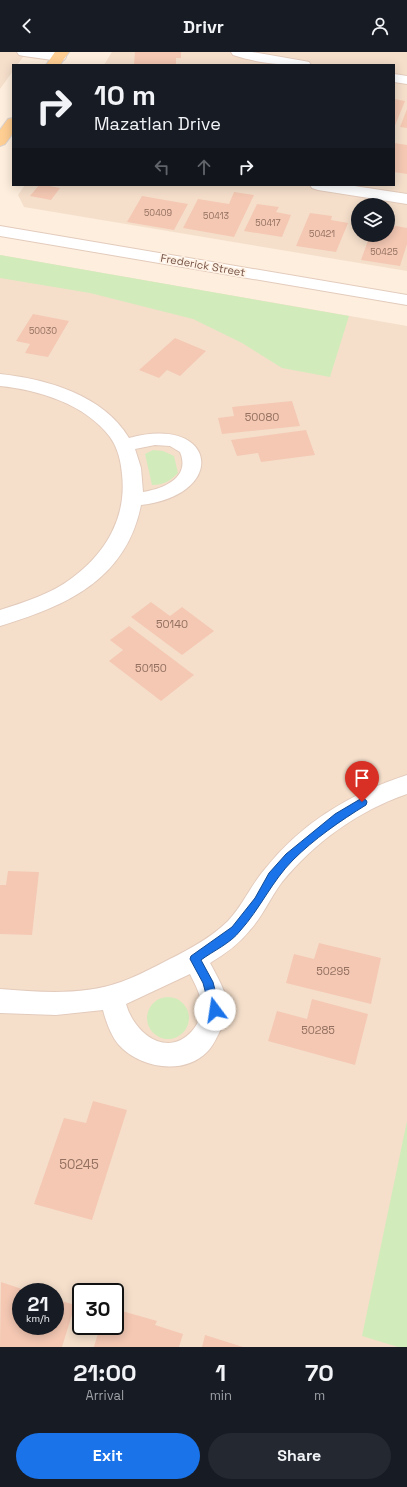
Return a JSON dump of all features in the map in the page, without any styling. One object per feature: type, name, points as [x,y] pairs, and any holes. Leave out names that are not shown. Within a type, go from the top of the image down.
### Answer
[{"type":"main road","points":[[0,141],[12,123]]},
{"type":"street","points":[[24,52],[58,58]]},
{"type":"street","points":[[238,52],[256,58],[297,64]]},
{"type":"street","points":[[395,78],[407,80]]},
{"type":"street","points":[[324,186],[407,199]]},
{"type":"street","name":"Frederick Street","points":[[0,231],[407,300]]},
{"type":"street","points":[[0,380],[29,385],[51,391],[82,404],[116,431],[125,445],[134,482],[132,512],[113,548],[80,582],[59,596],[36,607],[0,618]]},
{"type":"street","points":[[125,445],[156,439],[169,440],[185,446],[192,457],[192,468],[181,486],[154,498],[134,499]]},
{"type":"street","points":[[0,1001],[67,1002],[112,997],[195,959],[236,930],[258,901],[273,876],[290,857],[315,835],[338,817],[362,802],[407,784]]},
{"type":"street","points":[[112,997],[117,1016],[128,1036],[149,1052],[169,1055],[192,1050],[208,1032],[215,1010],[208,982],[195,959]]},
{"type":"shaded area","points":[[0,52],[27,52],[18,64],[12,64],[12,72],[0,89]]},
{"type":"shaded area","points":[[112,52],[407,52],[407,271],[24,207],[18,195],[24,186],[395,186],[395,64],[105,64]]},
{"type":"shaded area","points":[[0,255],[407,326],[407,1347],[0,1347]]},
{"type":"green space","points":[[0,255],[349,316],[330,377],[282,368],[242,343],[193,319],[90,293],[0,278]]},
{"type":"green space","points":[[153,450],[163,451],[174,456],[178,473],[166,482],[152,485],[145,454]]},
{"type":"green space","points":[[164,997],[172,997],[183,1003],[189,1014],[189,1022],[183,1033],[172,1039],[164,1039],[153,1033],[147,1022],[147,1014],[153,1003]]},
{"type":"green space","points":[[407,1121],[407,1347],[398,1347],[362,1336]]},
{"type":"building","points":[[135,52],[181,52],[181,58],[176,58],[176,64],[134,64]]},
{"type":"building","points":[[395,99],[405,101],[395,126]]},
{"type":"building","points":[[407,109],[407,128],[400,127]]},
{"type":"building","points":[[395,143],[407,145],[407,174],[395,172]]},
{"type":"building","points":[[38,186],[60,188],[51,200],[30,196]]},
{"type":"building","points":[[234,192],[254,195],[234,237],[183,228],[198,199],[229,204]]},
{"type":"building","points":[[142,196],[188,204],[174,230],[127,222]]},
{"type":"building","points":[[257,204],[279,207],[276,212],[291,215],[282,237],[244,231]]},
{"type":"building","points":[[310,213],[332,216],[331,220],[348,223],[336,252],[296,246]]},
{"type":"building","points":[[395,226],[407,228],[407,244],[400,266],[361,260],[367,242],[395,242]]},
{"type":"building","points":[[33,314],[69,321],[48,357],[25,353],[30,344],[16,341]]},
{"type":"building","points":[[175,338],[206,351],[180,376],[167,370],[159,378],[139,370]]},
{"type":"building","points":[[292,401],[300,426],[222,434],[218,418],[234,416],[232,407]]},
{"type":"building","points":[[306,430],[315,455],[261,462],[258,453],[237,456],[231,440]]},
{"type":"building","points":[[151,602],[170,616],[182,607],[214,631],[182,655],[131,617]]},
{"type":"building","points":[[129,626],[194,675],[161,701],[109,661],[123,650],[110,640]]},
{"type":"building","points":[[8,871],[39,872],[32,935],[0,934],[0,885],[6,885]]},
{"type":"building","points":[[319,943],[381,958],[371,1004],[286,983],[294,954],[314,959]]},
{"type":"building","points":[[312,999],[368,1014],[355,1065],[268,1041],[277,1011],[307,1019]]},
{"type":"building","points":[[93,1101],[127,1110],[92,1220],[34,1204],[64,1118],[86,1123]]},
{"type":"building","points":[[1,1282],[12,1286],[12,1335],[64,1335],[64,1302],[72,1304],[72,1315],[62,1347],[0,1347]]},
{"type":"building","points":[[124,1312],[157,1321],[155,1325],[183,1334],[179,1347],[94,1347],[97,1335],[124,1335]]},
{"type":"building","points":[[205,1335],[243,1347],[202,1347]]},
{"type":"route","points":[[215,1010],[208,982],[195,959],[236,930],[258,901],[273,876],[290,857],[338,817],[362,802]]}]
